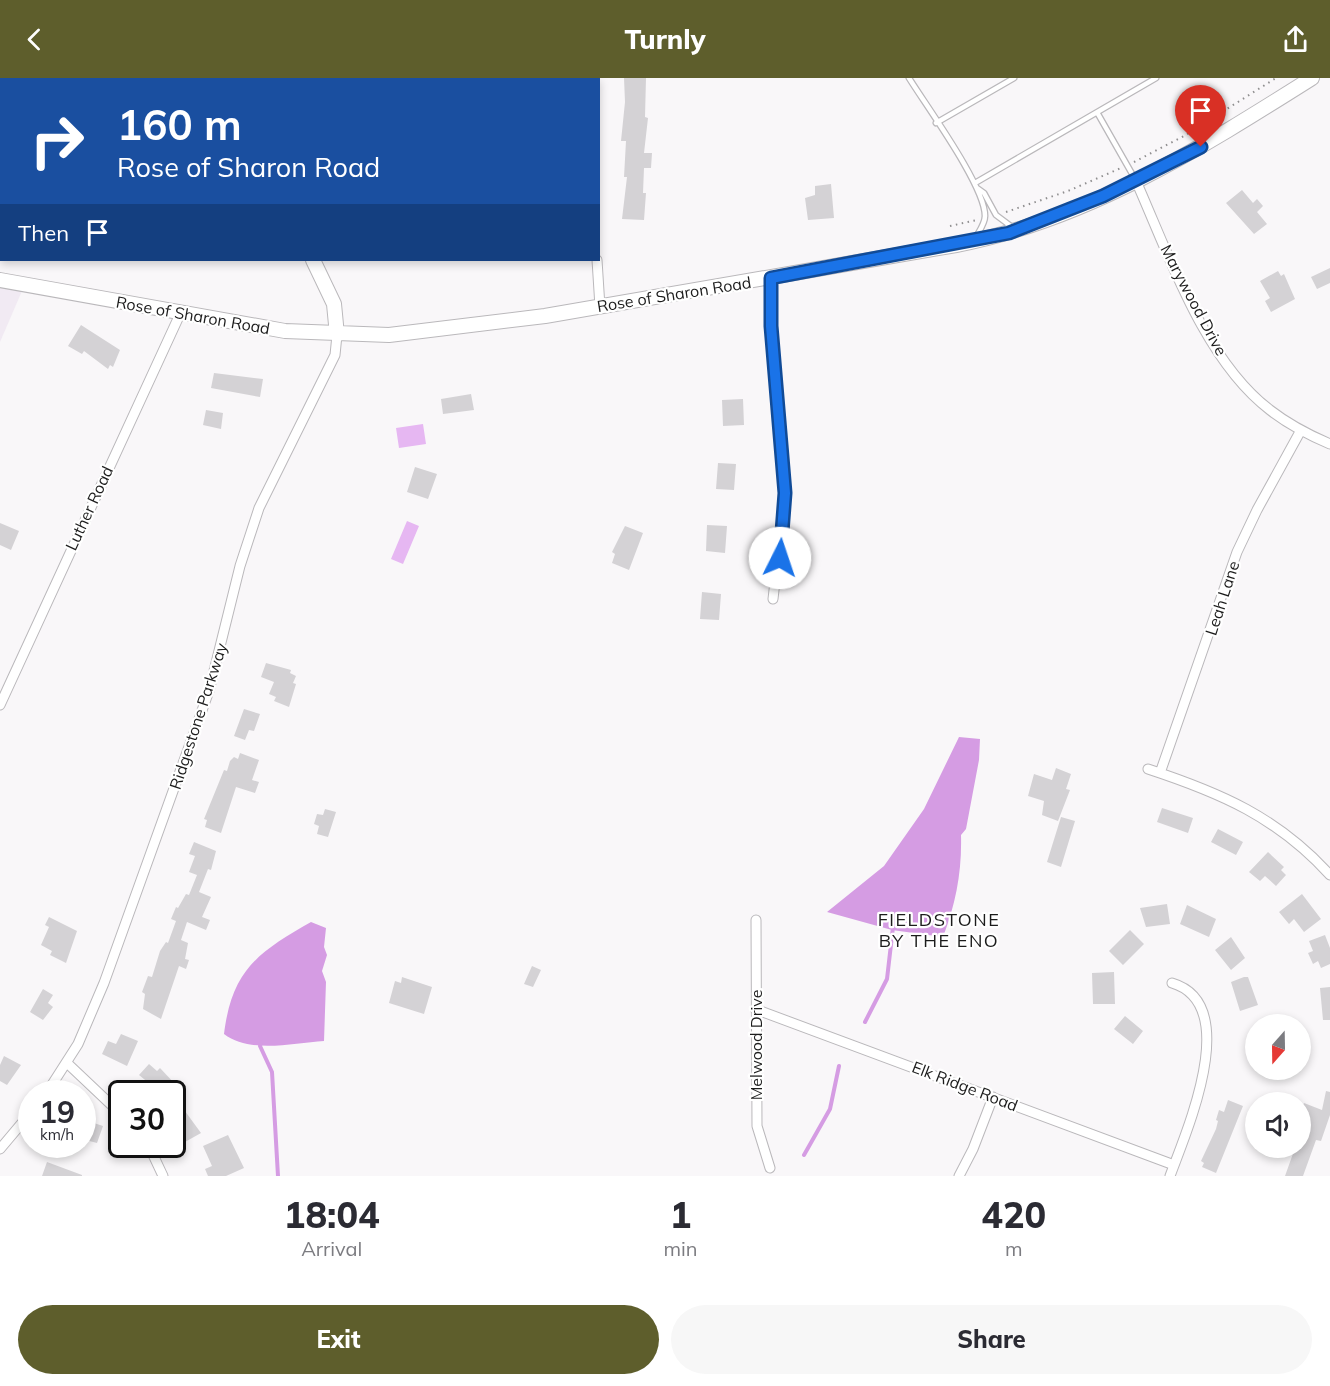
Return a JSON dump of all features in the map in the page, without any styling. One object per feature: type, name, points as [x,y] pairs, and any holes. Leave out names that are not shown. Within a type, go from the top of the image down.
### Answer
[{"type":"street","name":"Rose of Sharon Road","points":[[0,280],[285,331],[337,335],[421,333],[600,307],[973,242],[1016,230],[1066,213],[1136,181],[1215,139],[1312,78]]},
{"type":"street","name":"Marywood Drive","points":[[1136,181],[1181,283],[1215,346],[1260,402],[1301,430],[1330,444]]},
{"type":"street","points":[[313,261],[334,304],[337,335]]},
{"type":"street","points":[[597,261],[600,307]]},
{"type":"street","points":[[771,278],[771,326],[785,493],[774,599]]},
{"type":"street","name":"Luther Road","points":[[0,705],[181,312]]},
{"type":"street","name":"Ridgestone Parkway","points":[[55,1080],[67,1063],[96,1004],[209,691],[255,518],[335,355],[337,335]]},
{"type":"street","name":"Leah Lane","points":[[1160,773],[1237,552],[1257,510],[1301,430]]},
{"type":"street","points":[[1149,770],[1212,792],[1263,816],[1302,846],[1330,875]]},
{"type":"street","name":"Melwood Drive","points":[[756,920],[757,1126],[770,1168]]},
{"type":"street","points":[[1170,1176],[1195,1107],[1208,1048],[1208,1031],[1198,1003],[1181,986],[1172,983]]},
{"type":"street","name":"Elk Ridge Road","points":[[755,1009],[1174,1165]]},
{"type":"street","points":[[67,1063],[108,1102]]},
{"type":"street","points":[[959,1176],[974,1149],[993,1097]]},
{"type":"street","points":[[0,1149],[18,1128]]},
{"type":"street","points":[[155,1158],[163,1176]]},
{"type":"lane","points":[[909,78],[976,185],[986,213],[985,222],[973,242]]},
{"type":"lane","points":[[936,123],[1014,78]]},
{"type":"lane","points":[[976,185],[1156,78]]},
{"type":"lane","points":[[1098,114],[1136,181]]},
{"type":"lane","points":[[976,185],[984,192],[996,215],[1016,230]]},
{"type":"path","points":[[1139,160],[1184,136],[1276,78]]},
{"type":"path","points":[[1001,214],[1068,191],[1114,171]]},
{"type":"path","points":[[950,226],[981,219]]},
{"type":"shaded area","points":[[0,280],[25,284],[0,342]]},
{"type":"shaded area","points":[[423,424],[426,444],[399,448],[396,428]]},
{"type":"shaded area","points":[[407,521],[419,526],[403,564],[391,559]]},
{"type":"shaded area","points":[[959,737],[980,739],[979,760],[966,829],[961,835],[957,887],[943,937],[892,930],[827,912],[884,866],[924,809]]},
{"type":"shaded area","points":[[311,922],[326,928],[324,947],[327,955],[322,971],[326,982],[324,1041],[259,1046],[234,1040],[224,1034],[234,993],[241,978],[251,965],[263,953]]},
{"type":"building","points":[[624,78],[646,78],[645,117],[648,118],[644,153],[652,153],[651,168],[644,168],[643,193],[646,193],[644,220],[622,219],[627,177],[624,177],[626,141],[621,141],[625,102]]},
{"type":"building","points":[[831,184],[834,218],[808,220],[805,198],[815,195],[815,186]]},
{"type":"building","points":[[1242,190],[1253,203],[1257,199],[1263,206],[1257,212],[1267,224],[1254,234],[1226,203]]},
{"type":"building","points":[[1330,268],[1330,283],[1317,289],[1311,277]]},
{"type":"building","points":[[1278,271],[1281,276],[1284,274],[1295,299],[1271,312],[1265,301],[1270,298],[1260,281]]},
{"type":"building","points":[[81,325],[120,350],[113,367],[110,365],[108,369],[84,351],[82,354],[68,346]]},
{"type":"building","points":[[214,373],[263,379],[260,397],[211,388]]},
{"type":"building","points":[[471,394],[474,410],[443,414],[441,399]]},
{"type":"building","points":[[743,399],[744,425],[723,426],[722,400]]},
{"type":"building","points":[[206,410],[223,413],[221,429],[203,425]]},
{"type":"building","points":[[718,463],[736,464],[734,490],[716,489]]},
{"type":"building","points":[[415,467],[437,474],[428,499],[407,492]]},
{"type":"building","points":[[0,523],[19,531],[11,550],[0,545]]},
{"type":"building","points":[[707,525],[727,526],[725,553],[706,551]]},
{"type":"building","points":[[625,526],[643,533],[629,570],[612,563],[615,554],[612,552]]},
{"type":"building","points":[[702,592],[721,594],[719,620],[700,619]]},
{"type":"building","points":[[266,663],[291,670],[290,673],[296,676],[289,707],[274,701],[276,697],[269,694],[274,682],[261,677]]},
{"type":"building","points":[[244,709],[260,714],[254,731],[249,730],[245,740],[234,736]]},
{"type":"building","points":[[240,753],[259,760],[252,780],[259,782],[255,793],[236,787],[221,833],[205,827],[207,820],[204,819],[224,770],[227,771],[230,761],[234,757],[238,759]]},
{"type":"building","points":[[1056,768],[1071,774],[1066,789],[1070,790],[1058,821],[1042,815],[1044,801],[1028,796],[1034,774],[1052,780]]},
{"type":"building","points":[[1162,808],[1193,818],[1188,833],[1157,822]]},
{"type":"building","points":[[325,809],[336,812],[328,837],[317,834],[319,826],[314,824],[317,814],[323,815]]},
{"type":"building","points":[[1061,817],[1075,821],[1061,867],[1047,862]]},
{"type":"building","points":[[1218,829],[1243,842],[1236,855],[1211,842]]},
{"type":"building","points":[[194,842],[216,851],[211,870],[208,869],[199,892],[211,897],[202,917],[210,920],[206,930],[187,922],[181,940],[188,943],[185,959],[189,960],[186,969],[179,966],[161,1019],[143,1009],[145,994],[142,992],[148,976],[152,977],[160,951],[166,942],[168,943],[176,921],[171,919],[176,907],[178,908],[186,894],[189,895],[197,875],[189,872],[195,856],[189,854]]},
{"type":"building","points":[[1268,852],[1284,867],[1281,870],[1286,875],[1276,886],[1265,876],[1260,881],[1249,872]]},
{"type":"building","points":[[1302,894],[1321,919],[1304,932],[1294,919],[1289,924],[1279,912]]},
{"type":"building","points":[[1167,904],[1170,924],[1146,927],[1140,908]]},
{"type":"building","points":[[1187,905],[1216,919],[1209,937],[1180,924]]},
{"type":"building","points":[[49,917],[77,931],[66,963],[50,955],[52,951],[41,945],[49,927],[45,925]]},
{"type":"building","points":[[1130,930],[1144,944],[1123,965],[1109,951]]},
{"type":"building","points":[[1325,935],[1330,948],[1330,964],[1321,968],[1318,961],[1313,964],[1308,953],[1313,951],[1309,941]]},
{"type":"building","points":[[1231,937],[1245,958],[1231,970],[1215,950]]},
{"type":"building","points":[[532,966],[541,970],[533,987],[524,984]]},
{"type":"building","points":[[1114,972],[1115,1004],[1093,1004],[1092,973]]},
{"type":"building","points":[[402,977],[432,987],[424,1014],[389,1003],[395,981],[401,983]]},
{"type":"building","points":[[1248,977],[1258,1005],[1240,1011],[1231,982]]},
{"type":"building","points":[[1330,987],[1330,1020],[1323,1020],[1320,988]]},
{"type":"building","points":[[43,989],[53,995],[48,1003],[53,1007],[43,1020],[30,1012]]},
{"type":"building","points":[[1125,1016],[1143,1031],[1133,1044],[1114,1029]]},
{"type":"building","points":[[121,1034],[138,1041],[127,1066],[102,1054],[108,1041],[116,1044]]},
{"type":"building","points":[[4,1056],[21,1065],[7,1085],[0,1081],[0,1065]]},
{"type":"building","points":[[149,1064],[157,1071],[160,1068],[171,1080],[145,1080],[139,1075]]},
{"type":"building","points":[[1326,1091],[1330,1092],[1330,1115],[1321,1141],[1316,1140],[1311,1154],[1311,1106],[1322,1110]]},
{"type":"building","points":[[1228,1100],[1243,1106],[1216,1173],[1202,1167],[1204,1163],[1201,1161],[1216,1129],[1219,1110],[1224,1112]]},
{"type":"building","points":[[186,1112],[201,1133],[186,1141]]},
{"type":"building","points":[[96,1124],[103,1126],[96,1143]]},
{"type":"building","points":[[228,1135],[244,1168],[226,1176],[208,1176],[205,1169],[212,1166],[203,1146]]},
{"type":"building","points":[[1291,1158],[1310,1158],[1303,1176],[1285,1176]]},
{"type":"building","points":[[47,1162],[82,1175],[82,1176],[42,1176]]},
{"type":"waterway","points":[[865,1022],[887,979],[893,927]]},
{"type":"waterway","points":[[261,1042],[260,1046],[272,1072],[278,1176]]},
{"type":"waterway","points":[[804,1155],[830,1109],[839,1066]]},
{"type":"district","name":"FIELDSTONE BY THE ENO","points":[[939,930]]},
{"type":"route","points":[[780,558],[785,493],[783,440],[771,326],[771,278],[956,245],[1009,233],[1066,213],[1136,181],[1201,147]]}]
